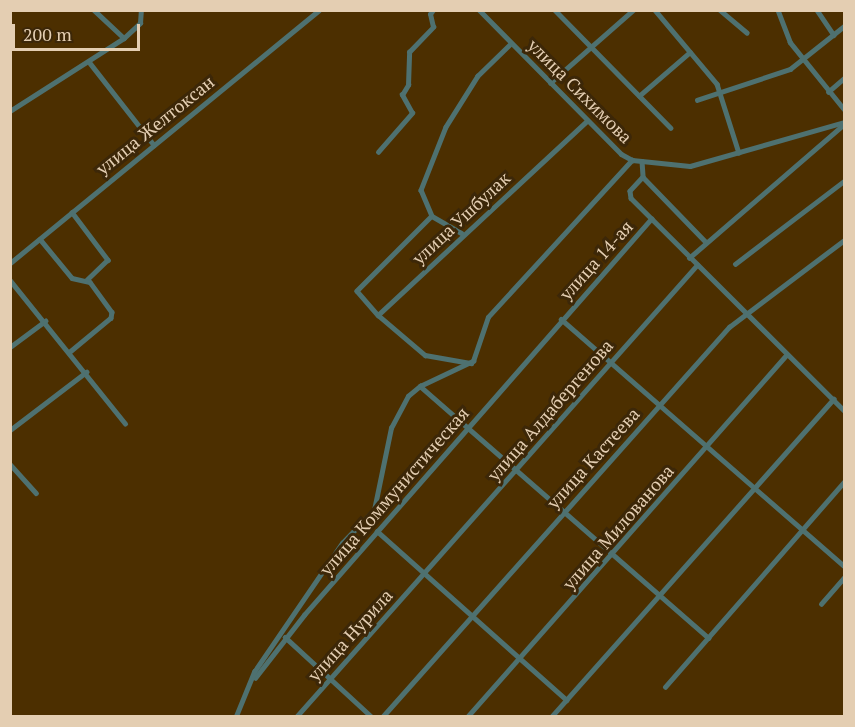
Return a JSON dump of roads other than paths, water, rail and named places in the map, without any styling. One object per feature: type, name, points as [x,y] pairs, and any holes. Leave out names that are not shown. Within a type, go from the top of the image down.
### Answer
[{"type":"street","points":[[94,10],[124,38]]},
{"type":"street","points":[[10,111],[90,63],[124,38],[140,23],[141,10]]},
{"type":"street","name":"улица Желтоксан","points":[[10,263],[318,10]]},
{"type":"street","points":[[378,152],[411,113],[402,95],[408,85],[410,52],[433,27],[430,14],[433,10]]},
{"type":"street","name":"улица Сихимова","points":[[479,10],[621,154],[632,160],[642,161],[643,177]]},
{"type":"street","points":[[555,10],[671,128]]},
{"type":"street","points":[[655,10],[722,93],[739,153]]},
{"type":"street","points":[[720,10],[747,33]]},
{"type":"street","points":[[778,10],[784,32],[804,61],[844,110]]},
{"type":"street","points":[[817,10],[834,35]]},
{"type":"street","points":[[550,83],[632,11]]},
{"type":"street","points":[[697,100],[790,69],[804,61],[844,26]]},
{"type":"street","points":[[462,233],[432,216],[421,190],[446,127],[478,76],[511,44]]},
{"type":"street","points":[[639,96],[690,52]]},
{"type":"street","points":[[90,63],[154,144]]},
{"type":"street","points":[[828,92],[844,78]]},
{"type":"street","name":"улица Ушбулак","points":[[378,315],[462,233],[587,121]]},
{"type":"street","points":[[642,161],[690,166],[844,123]]},
{"type":"street","points":[[689,258],[705,241],[844,123]]},
{"type":"street","points":[[236,717],[250,683],[342,543],[374,510],[391,428],[408,396],[420,386],[471,363],[481,347],[488,317],[632,160]]},
{"type":"street","points":[[705,241],[643,177],[630,191],[631,198],[689,258],[844,410]]},
{"type":"street","points":[[735,264],[844,181]]},
{"type":"street","points":[[72,212],[108,260],[87,280]]},
{"type":"street","points":[[432,216],[357,291],[378,315],[424,355],[471,363]]},
{"type":"street","name":"улица 14-ая","points":[[561,319],[651,219]]},
{"type":"street","points":[[40,239],[72,278],[87,280],[112,315],[70,352]]},
{"type":"street","name":"улица Кастеева","points":[[383,717],[660,405],[746,313],[844,240]]},
{"type":"street","name":"улица Алдабергенова","points":[[424,573],[609,362],[697,266]]},
{"type":"street","points":[[10,280],[125,423]]},
{"type":"street","points":[[561,319],[844,566]]},
{"type":"street","name":"улица Коммунистическая","points":[[250,683],[285,638],[561,319]]},
{"type":"street","points":[[10,347],[45,321]]},
{"type":"street","name":"улица Милованова","points":[[468,717],[787,354]]},
{"type":"street","points":[[10,430],[86,372]]},
{"type":"street","points":[[420,386],[709,638]]},
{"type":"street","points":[[552,717],[833,399]]},
{"type":"street","points":[[10,464],[36,494]]},
{"type":"street","points":[[665,687],[844,482]]},
{"type":"street","points":[[377,531],[567,700]]},
{"type":"street","name":"улица Нурила","points":[[297,717],[424,573]]},
{"type":"street","points":[[821,604],[844,578]]},
{"type":"street","points":[[285,638],[371,717]]}]
